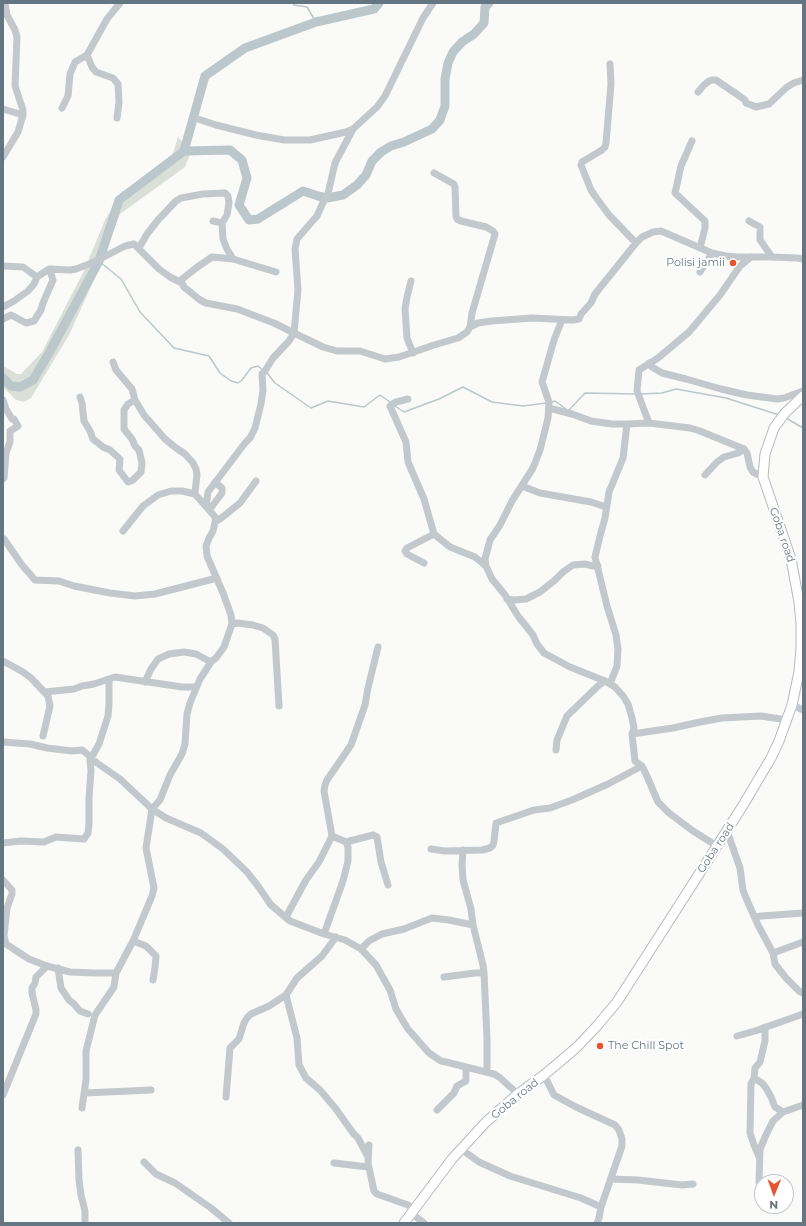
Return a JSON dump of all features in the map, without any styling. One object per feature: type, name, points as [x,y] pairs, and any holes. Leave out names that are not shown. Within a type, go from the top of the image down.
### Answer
[{"type":"main road","name":"Goba road","points":[[404,1223],[452,1159],[486,1122],[518,1094],[544,1075],[576,1048],[617,1002],[727,831],[771,758],[792,705],[799,672],[801,648],[800,602],[791,559],[770,502],[763,477],[765,454],[774,428],[785,413],[803,396]]},
{"type":"street","points":[[3,157],[18,132],[23,115],[22,104],[15,86],[15,30],[7,15],[5,3]]},
{"type":"street","points":[[62,108],[69,92],[70,74],[75,62],[87,54],[107,19],[120,3]]},
{"type":"street","points":[[82,1108],[86,1080],[86,1051],[95,1015],[114,988],[116,973],[133,941],[154,888],[146,848],[152,809],[160,800],[170,775],[182,754],[185,744],[187,714],[196,687],[211,662],[216,658],[224,646],[232,624],[231,615],[217,578],[208,560],[206,546],[208,538],[213,531],[207,494],[250,438],[261,404],[262,374],[273,358],[290,341],[294,333],[298,290],[295,249],[297,239],[318,216],[325,198],[327,198],[335,164],[353,129],[377,107],[385,96],[423,18],[433,3]]},
{"type":"street","points":[[87,54],[92,67],[96,72],[113,78],[118,84],[119,102],[117,118]]},
{"type":"street","points":[[610,64],[611,84],[605,147],[582,162],[581,165],[595,196],[609,215],[636,243]]},
{"type":"street","points":[[698,92],[708,81],[716,80],[738,94],[745,100],[746,103],[756,107],[769,104],[787,87],[803,80]]},
{"type":"street","points":[[3,109],[23,115]]},
{"type":"street","points":[[198,119],[260,136],[284,140],[310,140],[353,129]]},
{"type":"street","points":[[692,141],[681,166],[675,192],[700,215],[704,221],[705,228],[700,248]]},
{"type":"street","points":[[3,307],[28,291],[34,284],[37,277],[49,269],[76,269],[92,263],[125,246],[134,244],[159,269],[182,283],[188,291],[206,303],[237,309],[274,323],[323,347],[337,351],[360,351],[385,359],[413,353],[458,338],[467,332],[470,327],[472,313],[495,234],[486,227],[457,219],[454,184],[434,173]]},
{"type":"street","points":[[139,248],[147,234],[158,220],[176,201],[181,198],[202,194],[225,193],[228,196],[229,203],[227,215],[222,223],[223,239],[233,259]]},
{"type":"street","points":[[213,221],[222,223]]},
{"type":"street","points":[[749,221],[761,228],[760,240],[772,257]]},
{"type":"street","points":[[470,327],[478,323],[532,318],[562,320],[579,319],[581,314],[591,303],[595,294],[636,243],[646,234],[652,232],[661,231],[712,253],[726,256],[803,259]]},
{"type":"street","points":[[700,272],[712,253]]},
{"type":"street","points":[[182,283],[181,280],[184,277],[212,257],[233,259],[276,272]]},
{"type":"street","points":[[649,423],[637,391],[639,370],[674,346],[689,332],[720,295],[740,266],[751,257]]},
{"type":"street","points":[[3,266],[23,267],[37,277]]},
{"type":"street","points":[[3,319],[11,315],[26,323],[34,321],[42,310],[43,303],[54,280],[51,274],[52,269]]},
{"type":"street","points":[[411,281],[406,302],[406,322],[407,338],[413,353]]},
{"type":"street","points":[[562,320],[554,340],[542,382],[549,402],[548,418],[540,450],[533,468],[490,540],[485,559],[486,566],[492,579],[533,635],[537,644],[544,653],[570,668],[608,683],[615,687],[624,696],[628,704],[634,728],[632,734],[635,761],[642,766],[658,802],[663,808],[693,831],[717,846]]},
{"type":"street","points":[[114,362],[116,370],[132,389],[135,400],[144,415],[154,427],[194,463],[197,475],[195,494]]},
{"type":"street","points":[[649,363],[652,367],[662,373],[747,395],[777,399],[803,391]]},
{"type":"street","points":[[80,397],[84,421],[93,439],[110,450],[120,460],[119,470],[128,482],[133,480],[141,472],[142,463],[139,450],[124,429],[124,410],[128,404],[135,400]]},
{"type":"street","points":[[408,399],[396,402],[390,406],[406,442],[408,462],[424,499],[434,534],[450,547],[475,557],[486,566]]},
{"type":"street","points":[[3,400],[6,409],[18,426],[10,431],[10,442],[6,453],[3,479]]},
{"type":"street","points":[[548,408],[572,414],[591,421],[612,424],[649,423],[700,430],[744,449],[747,453],[750,467],[753,472],[763,477]]},
{"type":"street","points":[[556,750],[557,740],[567,716],[598,686],[608,683],[617,666],[618,649],[616,635],[595,557],[605,518],[609,492],[623,458],[627,424]]},
{"type":"street","points":[[705,475],[724,457],[738,453],[744,449]]},
{"type":"street","points":[[123,531],[143,506],[158,495],[170,491],[182,491],[195,494],[211,513],[220,519],[240,503],[256,481]]},
{"type":"street","points":[[211,513],[222,493],[222,488],[215,482]]},
{"type":"street","points":[[522,486],[540,493],[591,502],[606,507]]},
{"type":"street","points":[[424,563],[407,554],[405,551],[407,548],[434,534]]},
{"type":"street","points":[[4,539],[22,565],[35,580],[59,581],[74,586],[135,596],[155,594],[217,578]]},
{"type":"street","points":[[507,599],[526,599],[540,592],[573,565],[585,564],[598,566]]},
{"type":"street","points":[[232,624],[253,625],[263,628],[275,639],[279,706]]},
{"type":"street","points":[[286,917],[306,880],[319,862],[332,836],[324,791],[325,785],[351,745],[365,705],[378,647]]},
{"type":"street","points":[[145,682],[158,659],[169,654],[184,652],[196,654],[211,662]]},
{"type":"street","points":[[3,661],[31,678],[49,698],[50,706],[43,736]]},
{"type":"street","points":[[45,692],[74,689],[115,677],[145,682],[157,682],[182,687],[196,687]]},
{"type":"street","points":[[3,843],[21,841],[44,842],[56,837],[84,839],[88,833],[91,771],[90,760],[98,744],[108,716],[109,680]]},
{"type":"street","points":[[792,705],[803,710]]},
{"type":"street","points":[[632,734],[673,728],[722,718],[761,716],[787,720]]},
{"type":"street","points":[[3,742],[30,744],[52,749],[72,751],[82,750],[120,779],[152,809],[166,818],[201,833],[223,849],[247,872],[271,905],[290,921],[345,940],[361,949],[376,965],[390,990],[399,1014],[408,1029],[429,1053],[441,1061],[487,1072],[499,1077],[518,1094]]},
{"type":"street","points":[[431,849],[445,851],[482,850],[490,848],[494,841],[496,823],[534,810],[550,808],[572,800],[608,784],[642,766]]},
{"type":"street","points":[[727,831],[740,868],[743,890],[773,953],[775,964],[799,991],[803,993]]},
{"type":"street","points":[[332,836],[346,842],[372,835],[377,837],[381,862],[388,886]]},
{"type":"street","points":[[324,934],[343,881],[348,861],[348,847],[346,842]]},
{"type":"street","points":[[464,850],[462,864],[463,880],[471,909],[473,925],[484,973],[487,1072]]},
{"type":"street","points":[[3,880],[12,890],[7,908],[4,944],[29,959],[47,966],[70,972],[116,973]]},
{"type":"street","points":[[755,917],[803,913]]},
{"type":"street","points":[[361,949],[369,941],[382,934],[404,929],[432,918],[473,925]]},
{"type":"street","points":[[226,1096],[230,1048],[239,1040],[244,1023],[251,1014],[269,1006],[286,995],[297,978],[322,956],[336,938]]},
{"type":"street","points":[[133,941],[146,946],[156,956],[153,980]]},
{"type":"street","points":[[773,953],[803,942]]},
{"type":"street","points":[[3,1095],[36,1014],[32,988],[36,977],[47,966]]},
{"type":"street","points":[[58,968],[61,988],[69,1000],[80,1011],[88,1014]]},
{"type":"street","points":[[444,977],[484,973]]},
{"type":"street","points":[[286,995],[297,1038],[299,1064],[306,1078],[336,1109],[358,1138],[368,1157]]},
{"type":"street","points":[[737,1036],[803,1014]]},
{"type":"street","points":[[759,1156],[751,1139],[751,1084],[754,1078],[755,1068],[760,1062],[765,1027]]},
{"type":"street","points":[[437,1110],[454,1093],[457,1086],[466,1081],[466,1068]]},
{"type":"street","points":[[544,1075],[554,1095],[615,1125],[622,1138],[622,1146],[597,1223]]},
{"type":"street","points":[[754,1078],[762,1083],[766,1088],[775,1108],[784,1112]]},
{"type":"street","points":[[85,1093],[151,1090]]},
{"type":"street","points":[[759,1174],[759,1156],[762,1145],[773,1121],[784,1112],[803,1105]]},
{"type":"street","points":[[369,1146],[368,1167],[374,1191],[377,1194],[408,1205],[424,1223]]},
{"type":"street","points":[[461,1149],[479,1162],[498,1171],[520,1180],[585,1199],[601,1207]]},
{"type":"street","points":[[78,1150],[79,1180],[85,1211],[85,1223]]},
{"type":"street","points":[[144,1162],[156,1174],[175,1183],[211,1208],[229,1223]]},
{"type":"street","points":[[334,1163],[368,1167]]},
{"type":"street","points":[[611,1179],[682,1185],[693,1184]]},
{"type":"shaded area","points":[[178,137],[191,152],[185,167],[120,214],[94,280],[69,335],[31,398],[24,402],[16,400],[3,387],[3,366],[17,374],[21,374],[42,352],[84,271],[105,220],[122,192],[172,157]]},
{"type":"waterway","points":[[293,3],[294,5],[307,7],[316,22]]},
{"type":"waterway","points":[[3,378],[11,386],[20,387],[33,380],[99,261],[119,200],[184,151],[205,76],[245,48],[316,22],[374,9],[379,3]]},
{"type":"waterway","points":[[184,151],[230,150],[242,160],[247,178],[239,205],[249,220],[258,219],[303,191],[327,198],[343,195],[357,185],[366,175],[372,161],[381,152],[391,146],[404,142],[432,129],[440,120],[445,106],[445,79],[448,63],[453,52],[462,42],[474,34],[484,23],[485,7],[489,3]]},
{"type":"waterway","points":[[100,262],[121,279],[140,312],[174,348],[209,356],[220,373],[231,381],[238,383],[251,368],[258,366],[263,370]]},
{"type":"waterway","points":[[267,373],[275,383],[311,408],[328,401],[364,407],[380,395],[390,402]]},
{"type":"waterway","points":[[395,406],[404,412],[439,399],[463,387],[492,402],[523,406],[546,403]]},
{"type":"waterway","points":[[641,394],[662,393],[676,389],[726,398],[779,415]]},
{"type":"waterway","points":[[569,410],[585,393],[636,394]]},
{"type":"waterway","points":[[552,402],[555,401],[566,409]]},
{"type":"waterway","points":[[786,418],[803,428]]},
{"type":"place","name":"Polisi jamii","points":[[733,263]]},
{"type":"place","name":"The Chill Spot","points":[[600,1046]]}]
